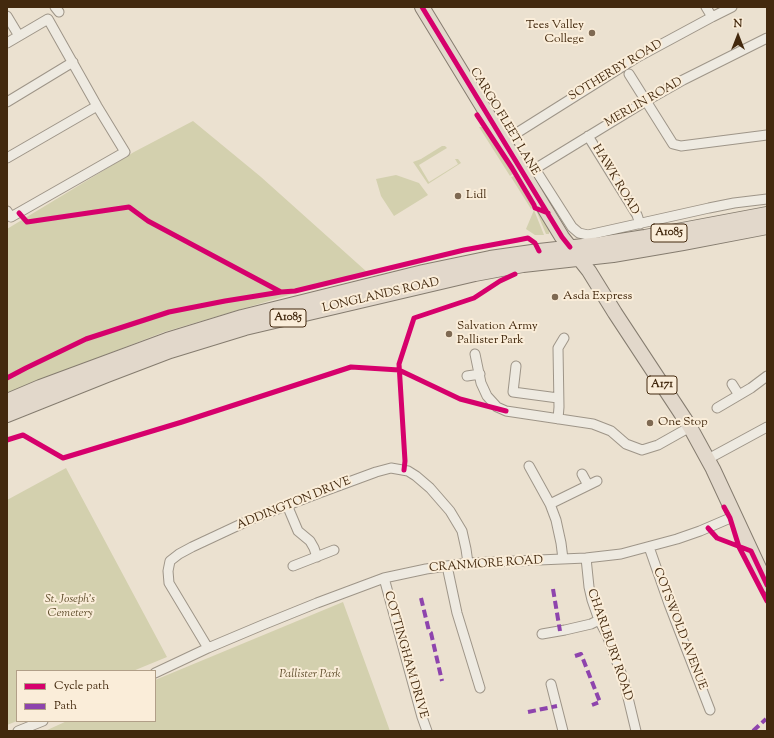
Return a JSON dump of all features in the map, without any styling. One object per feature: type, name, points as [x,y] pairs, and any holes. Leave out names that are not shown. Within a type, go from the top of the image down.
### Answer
[{"type":"main road","name":"CARGO FLEET LANE","points":[[422,7],[504,141],[530,172],[562,237],[589,271],[619,320],[690,427],[708,459],[765,577]]},
{"type":"main road","name":"LONGLANDS ROAD","points":[[7,401],[167,340],[242,317],[423,272],[483,259],[601,244],[767,214]]},
{"type":"main road","name":"LONGLANDS ROAD","points":[[7,415],[170,351],[245,328],[475,274],[523,266],[613,256],[767,227]]},
{"type":"street","points":[[706,7],[712,17]]},
{"type":"street","name":"SOTHERBY ROAD","points":[[504,141],[624,66],[732,7]]},
{"type":"street","points":[[7,16],[19,36]]},
{"type":"street","points":[[7,43],[48,19],[124,152],[9,214]]},
{"type":"street","name":"MERLIN ROAD","points":[[530,172],[683,80],[767,38]]},
{"type":"street","points":[[7,102],[73,62]]},
{"type":"street","points":[[629,74],[673,144],[681,146],[767,135]]},
{"type":"street","points":[[7,158],[97,106]]},
{"type":"street","name":"HAWK ROAD","points":[[588,136],[640,224]]},
{"type":"street","points":[[530,172],[572,227],[579,233],[588,235],[728,204],[767,198]]},
{"type":"street","points":[[558,419],[558,348],[564,338]]},
{"type":"street","points":[[475,354],[481,383],[487,396],[497,407],[506,411],[593,424],[611,431],[626,444],[642,450],[658,445],[690,427]]},
{"type":"street","points":[[516,366],[513,392],[558,398]]},
{"type":"street","points":[[467,376],[480,374]]},
{"type":"street","points":[[717,408],[751,388],[767,376]]},
{"type":"street","points":[[732,384],[739,395]]},
{"type":"street","points":[[708,459],[767,427]]},
{"type":"street","points":[[529,466],[550,504],[556,520],[563,559]]},
{"type":"street","name":"ADDINGTON DRIVE","points":[[208,648],[169,583],[168,571],[170,561],[192,546],[254,518],[319,492],[376,472],[391,468],[408,471],[430,488],[452,514],[463,535],[468,563]]},
{"type":"street","points":[[582,474],[588,485]]},
{"type":"street","points":[[550,504],[597,481]]},
{"type":"street","points":[[287,505],[298,531],[310,541],[317,556]]},
{"type":"street","name":"CRANMORE ROAD","points":[[156,673],[208,648],[317,603],[384,578],[426,569],[468,563],[586,558],[622,554],[694,533],[735,516]]},
{"type":"street","name":"COTSWOLD AVENUE","points":[[649,547],[669,604],[710,710]]},
{"type":"street","points":[[293,566],[334,550]]},
{"type":"street","name":"CHARLBURY ROAD","points":[[586,558],[592,600],[624,681],[633,730]]},
{"type":"street","points":[[447,566],[457,613],[480,688]]},
{"type":"street","name":"COTTINGHAM DRIVE","points":[[384,578],[427,731]]},
{"type":"street","points":[[542,634],[591,624],[599,620]]},
{"type":"street","points":[[551,684],[563,731]]},
{"type":"street","points":[[18,731],[40,722]]},
{"type":"green space","points":[[193,121],[261,177],[367,272],[164,332],[35,382],[7,396],[7,229],[134,152]]},
{"type":"green space","points":[[479,127],[483,127],[485,129],[513,174],[510,176]]},
{"type":"green space","points":[[442,146],[447,148],[419,165],[429,182],[458,164],[455,159],[458,159],[461,163],[428,184],[413,162],[421,159]]},
{"type":"green space","points":[[396,175],[419,183],[428,195],[394,216],[381,196],[376,179]]},
{"type":"green space","points":[[514,176],[533,206],[531,209],[511,177]]},
{"type":"green space","points":[[534,210],[544,235],[535,235],[526,229]]},
{"type":"green space","points":[[536,210],[541,213],[549,229],[549,234],[546,234]]},
{"type":"green space","name":"St. Joseph's Cemetery","points":[[66,468],[167,657],[135,670],[16,670],[16,721],[7,725],[7,500]]},
{"type":"green space","name":"Pallister Park","points":[[343,602],[390,731],[45,731],[65,722],[156,722],[156,680]]},
{"type":"marked path","points":[[553,589],[560,631]]},
{"type":"marked path","points":[[421,598],[442,681]]},
{"type":"marked path","points":[[575,656],[581,654],[600,702],[592,705]]},
{"type":"marked path","points":[[528,712],[557,706]]},
{"type":"marked path","points":[[753,731],[766,719]]},
{"type":"cycle path","points":[[422,7],[562,237],[570,247]]},
{"type":"cycle path","points":[[477,115],[512,168],[535,208],[548,213]]},
{"type":"cycle path","points":[[19,213],[27,222],[129,207],[148,221],[281,292]]},
{"type":"cycle path","points":[[7,378],[86,339],[169,312],[225,301],[295,291],[464,250],[528,238],[535,243],[539,251]]},
{"type":"cycle path","points":[[404,470],[405,461],[399,364],[414,318],[474,298],[500,281],[515,274]]},
{"type":"cycle path","points":[[7,440],[23,435],[63,458],[182,422],[351,367],[399,370],[460,399],[506,411]]},
{"type":"cycle path","points":[[724,507],[730,518],[739,547],[767,601]]},
{"type":"cycle path","points":[[708,528],[717,538],[751,551],[767,585]]},
{"type":"place","name":"Tees Valley College","points":[[592,33]]},
{"type":"place","name":"Lidl","points":[[458,196]]},
{"type":"place","name":"Asda Express","points":[[555,297]]},
{"type":"place","name":"Salvation Army Pallister Park","points":[[449,334]]},
{"type":"place","name":"One Stop","points":[[650,423]]}]
